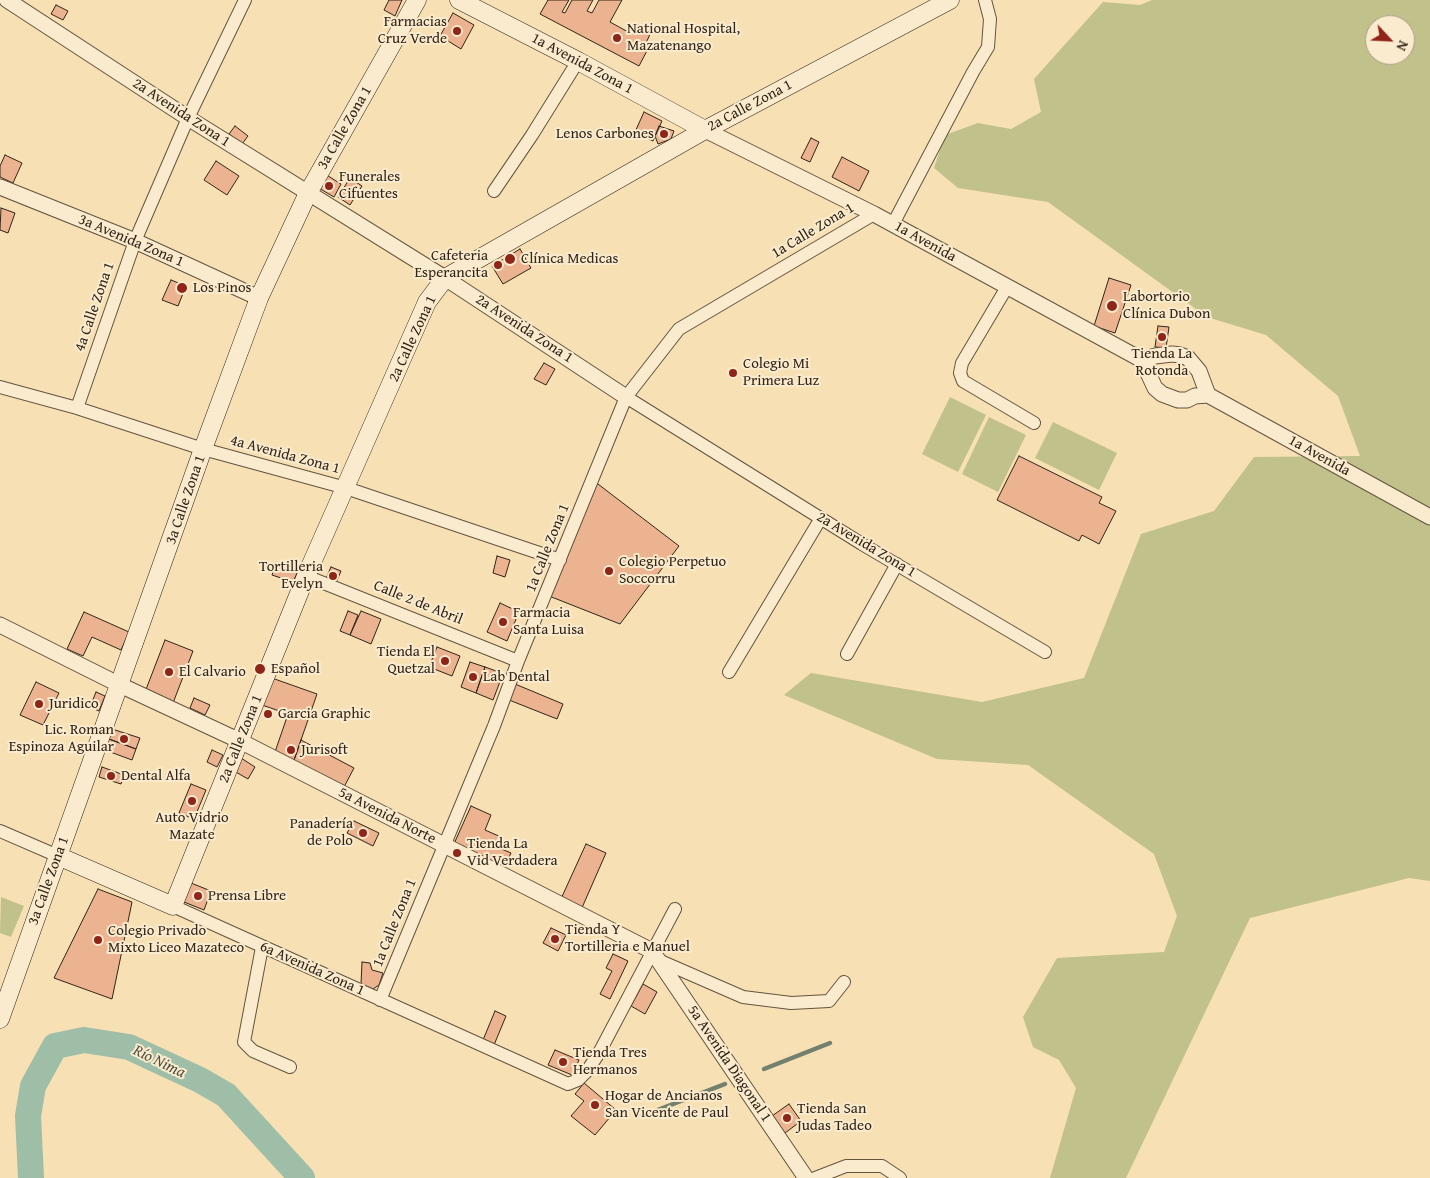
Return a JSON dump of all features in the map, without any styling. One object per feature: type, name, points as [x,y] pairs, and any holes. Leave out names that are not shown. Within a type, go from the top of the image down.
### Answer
[{"type":"main road","name":"3a Calle Zona 1","points":[[0,1019],[203,449],[259,298],[308,192],[417,0]]},
{"type":"main road","name":"1a Avenida Zona 1","points":[[459,0],[578,61],[705,130]]},
{"type":"main road","name":"2a Calle Zona 1","points":[[173,906],[306,576],[427,302],[445,278],[705,130],[950,0]]},
{"type":"main road","name":"6a Avenida Zona 1","points":[[58,856],[173,906]]},
{"type":"street","name":"2a Avenida Zona 1","points":[[7,0],[188,118],[445,278],[626,397],[821,518],[1044,652]]},
{"type":"street","name":"4a Calle Zona 1","points":[[77,408],[135,241],[188,118],[245,0]]},
{"type":"street","points":[[893,224],[968,81],[988,47],[990,18],[985,0]]},
{"type":"street","points":[[494,191],[532,135],[578,61]]},
{"type":"street","name":"1a Avenida","points":[[705,130],[893,224],[1144,364]]},
{"type":"street","name":"3a Avenida Zona 1","points":[[0,188],[135,241],[259,298]]},
{"type":"street","name":"1a Calle Zona 1","points":[[380,1000],[494,726],[518,660],[626,397],[679,329],[874,214]]},
{"type":"street","points":[[1007,287],[962,363],[960,373],[963,381],[1034,423]]},
{"type":"street","points":[[1172,354],[1188,358],[1200,371],[1208,394],[1195,396],[1187,400],[1170,398],[1155,388],[1144,364],[1155,356],[1172,354]]},
{"type":"street","name":"4a Avenida Zona 1","points":[[0,387],[77,408],[203,449],[346,488],[560,560]]},
{"type":"street","name":"1a Avenida","points":[[1208,394],[1430,517]]},
{"type":"street","points":[[729,672],[821,518]]},
{"type":"street","points":[[847,654],[898,564]]},
{"type":"street","name":"Calle 2 de Abril","points":[[306,576],[518,660]]},
{"type":"street","name":"5a Avenida Norte","points":[[0,625],[120,685],[240,741],[655,956]]},
{"type":"street","name":"6a Avenida Zona 1","points":[[0,832],[58,856]]},
{"type":"street","name":"6a Avenida Zona 1","points":[[173,906],[568,1084],[578,1080],[599,1053],[655,956]]},
{"type":"street","points":[[675,909],[655,956],[743,997],[790,1003],[829,1000],[844,982]]},
{"type":"street","points":[[262,947],[244,1042],[253,1051],[290,1067]]},
{"type":"street","name":"5a Avenida Diagonal 1","points":[[655,956],[806,1178]]},
{"type":"street","points":[[815,1178],[846,1166],[882,1166],[900,1178]]},
{"type":"green space","points":[[1152,0],[1430,0],[1430,881],[1409,878],[1250,918],[1126,1178],[1050,1178],[1076,1088],[1059,1060],[1033,1047],[1023,1017],[1057,958],[1164,952],[1177,916],[1154,854],[1028,765],[937,759],[784,695],[811,673],[982,702],[1084,678],[1141,534],[1214,511],[1254,457],[1360,456],[1338,396],[1266,335],[1207,317],[1048,202],[958,188],[934,168],[945,135],[978,123],[1011,129],[1041,112],[1034,79],[1103,2],[1140,5]]},
{"type":"green space","points":[[950,397],[986,415],[958,472],[922,454]]},
{"type":"green space","points":[[989,417],[1026,435],[998,492],[962,474]]},
{"type":"green space","points":[[1053,422],[1117,453],[1099,490],[1035,458]]},
{"type":"green space","points":[[1,897],[24,906],[11,937],[0,933]]},
{"type":"building","points":[[389,0],[402,0],[395,16],[384,10]]},
{"type":"building","name":"National Hospital, Mazatenango","points":[[548,0],[569,0],[562,12],[565,13],[572,0],[593,0],[587,11],[592,13],[599,0],[622,0],[610,22],[630,33],[635,23],[651,32],[646,43],[650,45],[639,66],[540,14]]},
{"type":"building","points":[[56,5],[68,11],[63,20],[51,14]]},
{"type":"building","name":"Farmacias Cruz Verde","points":[[453,13],[474,25],[461,49],[440,36]]},
{"type":"building","points":[[644,112],[662,121],[653,141],[635,132]]},
{"type":"building","points":[[235,126],[248,136],[242,144],[229,134]]},
{"type":"building","name":"Lenos Carbones","points":[[659,126],[674,131],[671,139],[658,144],[655,136]]},
{"type":"building","points":[[811,138],[819,142],[810,162],[801,158]]},
{"type":"building","points":[[5,155],[22,163],[13,183],[0,177],[0,166]]},
{"type":"building","points":[[842,157],[869,171],[859,191],[832,177]]},
{"type":"building","points":[[216,161],[239,176],[227,195],[204,180]]},
{"type":"building","name":"Funerales Cifuentes","points":[[325,174],[341,184],[334,197],[317,187]]},
{"type":"building","points":[[350,178],[362,186],[350,205],[338,197]]},
{"type":"building","points":[[1,208],[15,213],[8,233],[0,230]]},
{"type":"building","points":[[520,249],[531,268],[503,284],[492,266]]},
{"type":"building","name":"Labortorio Clínica Dubon","points":[[1109,278],[1131,285],[1115,333],[1094,326]]},
{"type":"building","points":[[171,280],[186,286],[178,306],[162,300]]},
{"type":"building","name":"Tienda La Rotonda","points":[[1158,326],[1169,327],[1166,348],[1155,347]]},
{"type":"building","points":[[544,363],[555,369],[546,385],[534,379]]},
{"type":"building","points":[[1019,456],[1102,497],[1099,503],[1116,511],[1099,544],[1082,535],[1079,541],[997,500]]},
{"type":"building","name":"Colegio Perpetuo Soccorru","points":[[594,481],[679,546],[620,624],[549,596]]},
{"type":"building","points":[[497,556],[510,560],[505,577],[493,573]]},
{"type":"building","points":[[276,563],[298,571],[293,582],[272,575]]},
{"type":"building","name":"Tortilleria Evelyn","points":[[331,567],[341,571],[335,585],[325,581]]},
{"type":"building","name":"Farmacia Santa Luisa","points":[[500,603],[519,612],[507,641],[487,632]]},
{"type":"building","points":[[348,611],[358,615],[350,635],[340,631]]},
{"type":"building","points":[[361,611],[381,619],[371,644],[350,635]]},
{"type":"building","points":[[84,612],[129,632],[121,650],[92,637],[83,656],[67,649]]},
{"type":"building","name":"El Calvario","points":[[165,640],[193,651],[173,703],[145,692]]},
{"type":"building","name":"Tienda El Quetzal","points":[[437,647],[460,656],[452,676],[429,667]]},
{"type":"building","name":"Lab Dental","points":[[470,662],[485,667],[476,693],[461,687]]},
{"type":"building","points":[[485,667],[499,672],[501,679],[493,700],[476,693]]},
{"type":"building","points":[[269,677],[317,694],[293,763],[275,752],[288,714],[259,704]]},
{"type":"building","name":"Juridico","points":[[36,682],[59,693],[43,725],[20,715]]},
{"type":"building","points":[[515,684],[563,704],[557,719],[509,700]]},
{"type":"building","points":[[96,692],[105,696],[99,711],[90,707]]},
{"type":"building","points":[[194,698],[210,705],[205,715],[190,708]]},
{"type":"building","name":"Lic. Roman Espinoza Aguilar","points":[[112,729],[140,738],[136,749],[109,739]]},
{"type":"building","points":[[109,739],[136,749],[132,760],[105,750]]},
{"type":"building","points":[[301,740],[354,768],[344,787],[293,763]]},
{"type":"building","points":[[212,750],[223,755],[217,767],[207,762]]},
{"type":"building","points":[[241,758],[255,767],[248,779],[234,771]]},
{"type":"building","name":"Dental Alfa","points":[[102,767],[124,775],[121,784],[99,777]]},
{"type":"building","name":"Auto Vidrio Mazate","points":[[191,784],[206,790],[194,819],[179,813]]},
{"type":"building","points":[[471,806],[491,815],[485,830],[501,837],[497,847],[511,853],[504,868],[453,846]]},
{"type":"building","name":"Panadería de Polo","points":[[354,821],[379,833],[373,846],[347,833]]},
{"type":"building","points":[[586,844],[606,853],[581,910],[560,901]]},
{"type":"building","name":"Prensa Libre","points":[[191,883],[211,891],[204,910],[184,902]]},
{"type":"building","name":"Colegio Privado Mixto Liceo Mazateco","points":[[98,889],[132,902],[112,999],[54,978]]},
{"type":"building","name":"Tienda Y Tortilleria e Manuel","points":[[551,928],[566,935],[558,951],[543,943]]},
{"type":"building","points":[[613,954],[628,961],[610,999],[600,994],[612,971],[606,968]]},
{"type":"building","points":[[362,962],[370,963],[372,970],[383,973],[379,985],[373,989],[361,984]]},
{"type":"building","points":[[643,984],[657,992],[645,1014],[631,1006]]},
{"type":"building","points":[[495,1011],[506,1016],[494,1045],[483,1040]]},
{"type":"building","name":"Tienda Tres Hermanos","points":[[555,1050],[579,1060],[572,1075],[548,1065]]},
{"type":"building","name":"Hogar de Ancianos San Vicente de Paul","points":[[584,1083],[616,1110],[595,1135],[571,1116],[584,1101],[575,1094]]},
{"type":"building","name":"Tienda San Judas Tadeo","points":[[789,1104],[801,1121],[785,1133],[772,1116]]},
{"type":"waterway","name":"Río Nima","points":[[31,1178],[28,1116],[33,1086],[55,1046],[84,1040],[129,1047],[200,1080],[226,1095],[302,1178]]},
{"type":"waterway","points":[[764,1069],[830,1043]]},
{"type":"waterway","points":[[642,1116],[725,1084]]},
{"type":"place","name":"Farmacias Cruz Verde","points":[[457,31]]},
{"type":"place","name":"National Hospital, Mazatenango","points":[[617,38]]},
{"type":"place","name":"Lenos Carbones","points":[[664,134]]},
{"type":"place","name":"Funerales Cifuentes","points":[[329,186]]},
{"type":"place","name":"Clínica Medicas","points":[[510,259]]},
{"type":"place","name":"Cafeteria Esperancita","points":[[498,265]]},
{"type":"place","name":"Los Pinos","points":[[182,288]]},
{"type":"place","name":"Labortorio Clínica Dubon","points":[[1112,306]]},
{"type":"place","name":"Tienda La Rotonda","points":[[1162,337]]},
{"type":"place","name":"Colegio Mi Primera Luz","points":[[733,373]]},
{"type":"place","name":"Colegio Perpetuo Soccorru","points":[[609,571]]},
{"type":"place","name":"Tortilleria Evelyn","points":[[333,576]]},
{"type":"place","name":"Farmacia Santa Luisa","points":[[503,622]]},
{"type":"place","name":"Tienda El Quetzal","points":[[445,661]]},
{"type":"place","name":"Español","points":[[260,669]]},
{"type":"place","name":"El Calvario","points":[[169,672]]},
{"type":"place","name":"Lab Dental","points":[[473,677]]},
{"type":"place","name":"Juridico","points":[[39,704]]},
{"type":"place","name":"Garcia Graphic","points":[[268,714]]},
{"type":"place","name":"Lic. Roman Espinoza Aguilar","points":[[124,739]]},
{"type":"place","name":"Jurisoft","points":[[291,750]]},
{"type":"place","name":"Dental Alfa","points":[[111,776]]},
{"type":"place","name":"Auto Vidrio Mazate","points":[[192,801]]},
{"type":"place","name":"Panadería de Polo","points":[[363,833]]},
{"type":"place","name":"Tienda La Vid Verdadera","points":[[457,853]]},
{"type":"place","name":"Prensa Libre","points":[[198,896]]},
{"type":"place","name":"Tienda Y Tortilleria e Manuel","points":[[555,939]]},
{"type":"place","name":"Colegio Privado Mixto Liceo Mazateco","points":[[98,940]]},
{"type":"place","name":"Tienda Tres Hermanos","points":[[563,1062]]},
{"type":"place","name":"Hogar de Ancianos San Vicente de Paul","points":[[595,1105]]},
{"type":"place","name":"Tienda San Judas Tadeo","points":[[787,1118]]}]
